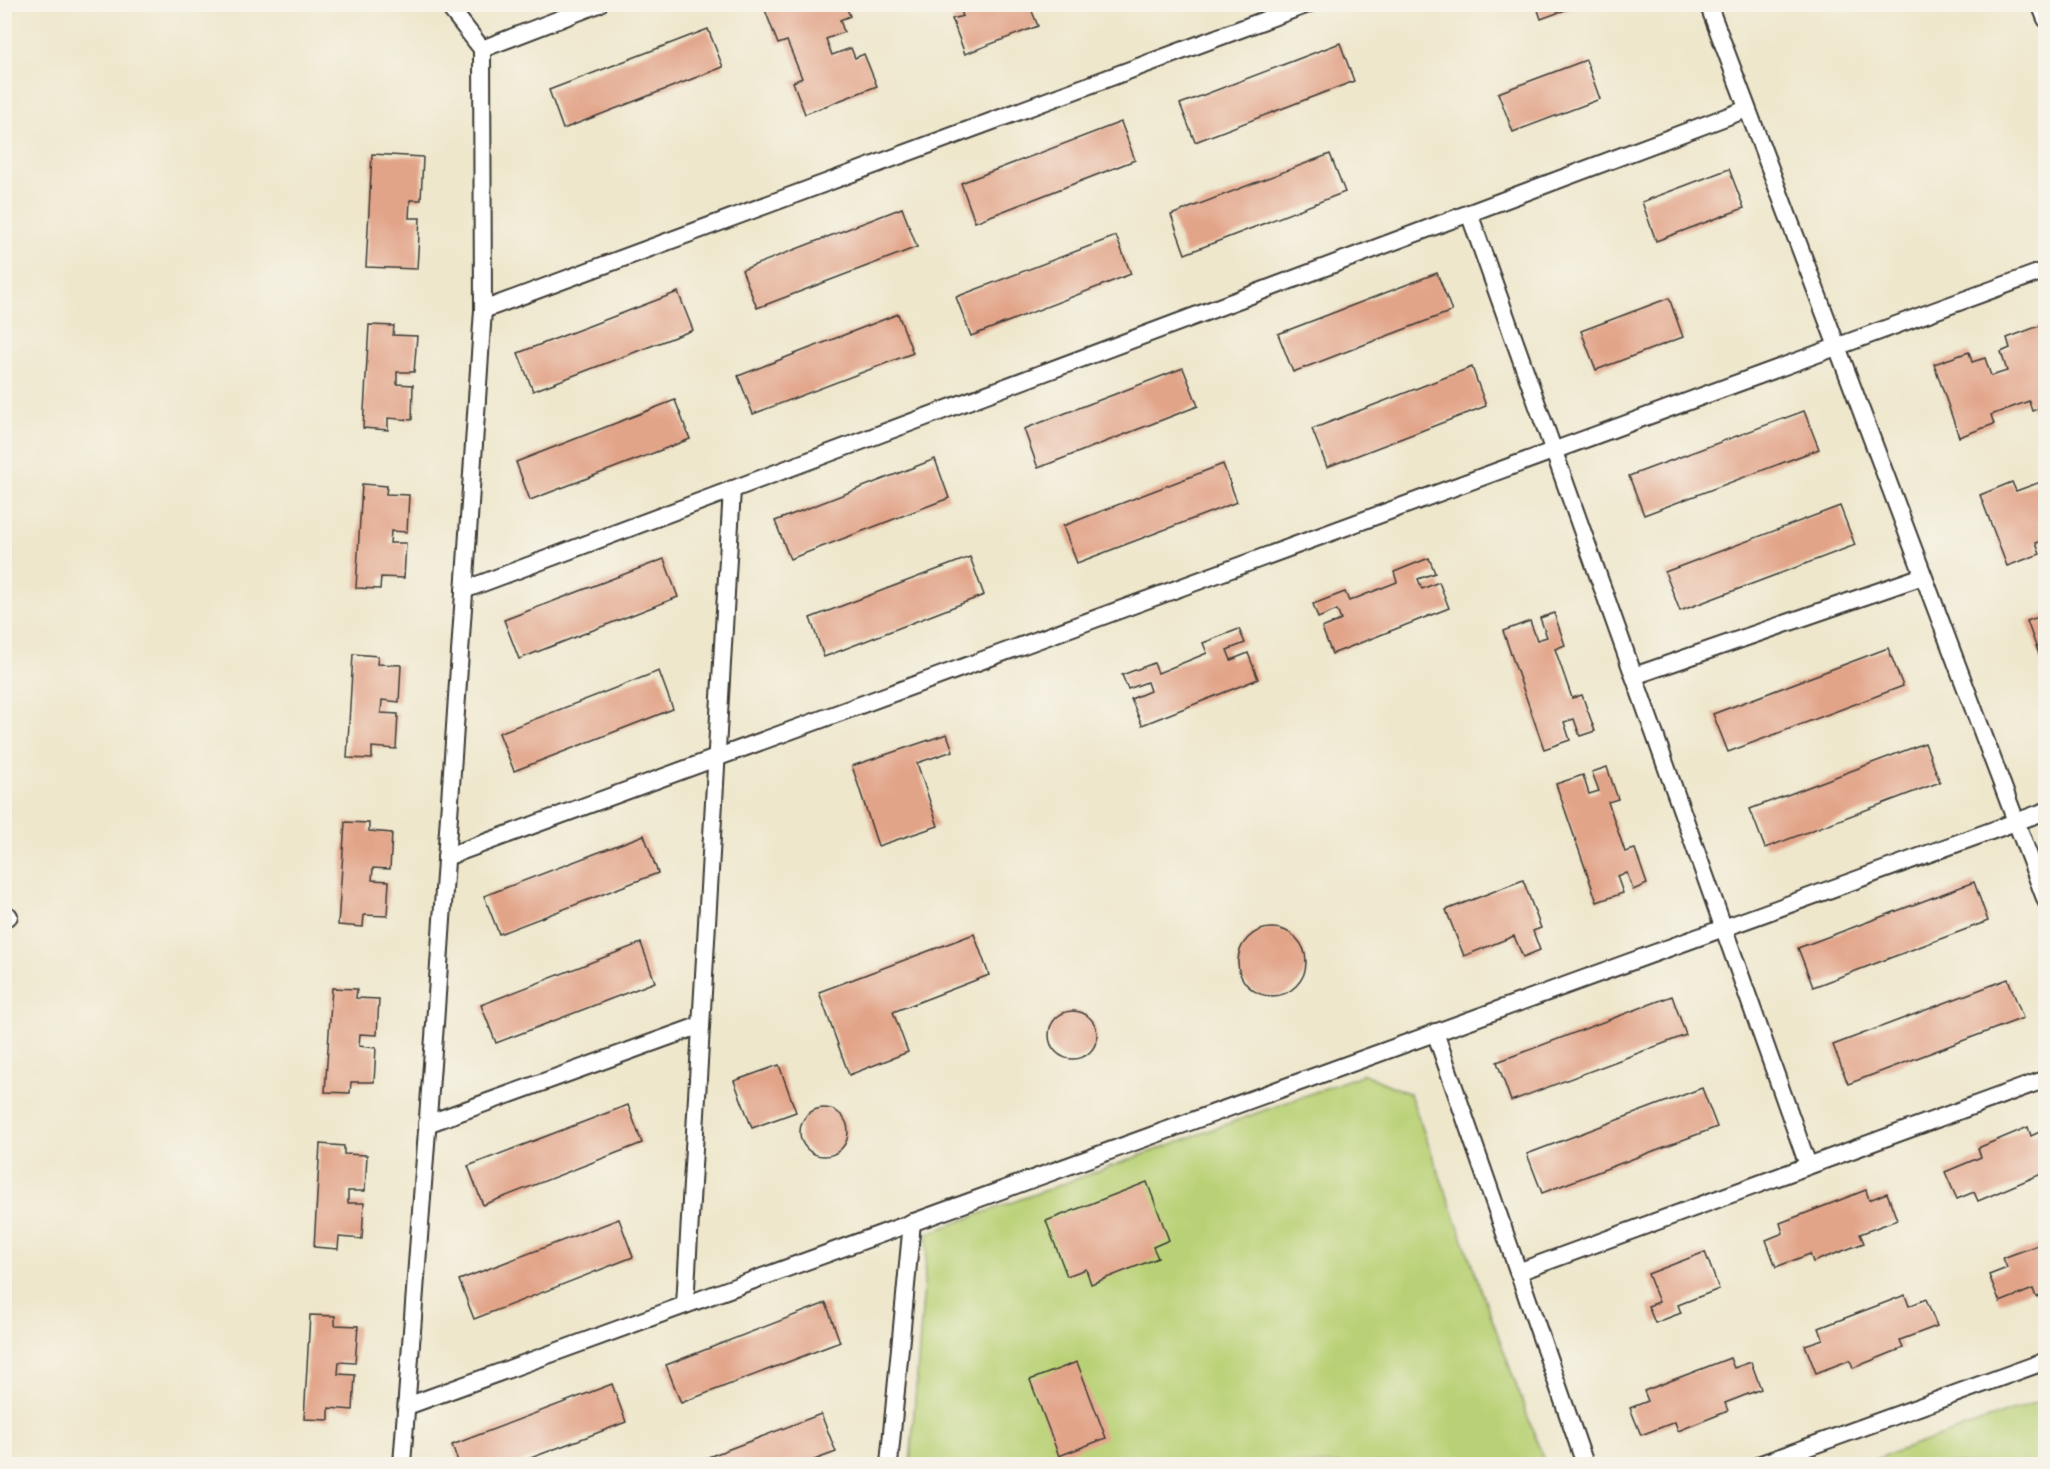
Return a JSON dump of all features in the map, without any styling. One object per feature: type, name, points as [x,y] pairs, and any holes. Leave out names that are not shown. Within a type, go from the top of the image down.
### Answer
[{"type":"lane","points":[[402,1464],[483,310],[482,49],[447,4]]},
{"type":"lane","points":[[482,49],[599,4]]},
{"type":"lane","points":[[483,310],[1308,4]]},
{"type":"lane","points":[[1708,4],[2046,901]]},
{"type":"lane","points":[[2040,4],[2046,19]]},
{"type":"lane","points":[[464,590],[1747,109]]},
{"type":"lane","points":[[1469,213],[1808,1166]]},
{"type":"lane","points":[[446,856],[2046,270]]},
{"type":"lane","points":[[685,1305],[732,489]]},
{"type":"lane","points":[[1635,676],[1923,576]]},
{"type":"lane","points":[[407,1406],[2046,811]]},
{"type":"lane","points":[[427,1124],[701,1025]]},
{"type":"lane","points":[[1434,1032],[1584,1464]]},
{"type":"lane","points":[[1518,1272],[2046,1079]]},
{"type":"lane","points":[[889,1464],[912,1222]]},
{"type":"lane","points":[[1761,1464],[2046,1361]]},
{"type":"green space","points":[[1364,1074],[1410,1094],[1545,1464],[910,1464],[928,1233]]},
{"type":"green space","points":[[2045,1399],[2045,1464],[1861,1464]]},
{"type":"building","points":[[779,4],[845,4],[850,16],[840,20],[844,32],[826,39],[832,55],[851,48],[855,58],[864,54],[877,86],[805,114],[793,82],[802,78],[787,41],[778,44],[765,10]]},
{"type":"building","points":[[958,4],[1029,4],[1038,26],[965,54],[952,19],[963,16]]},
{"type":"building","points":[[1536,4],[1579,4],[1579,5],[1541,19]]},
{"type":"building","points":[[708,29],[723,67],[563,129],[549,90]]},
{"type":"building","points":[[1340,43],[1354,81],[1195,142],[1180,104]]},
{"type":"building","points":[[1586,60],[1600,99],[1513,132],[1498,93]]},
{"type":"building","points":[[1121,122],[1135,160],[975,222],[961,183]]},
{"type":"building","points":[[372,154],[423,157],[421,200],[410,200],[409,218],[420,218],[417,269],[366,267]]},
{"type":"building","points":[[1330,154],[1345,192],[1185,254],[1171,215]]},
{"type":"building","points":[[1729,169],[1744,208],[1656,241],[1642,202]]},
{"type":"building","points":[[902,208],[917,247],[757,308],[742,270]]},
{"type":"building","points":[[1116,236],[1131,274],[971,336],[956,297]]},
{"type":"building","points":[[1437,273],[1452,311],[1293,372],[1278,334]]},
{"type":"building","points":[[678,292],[693,330],[533,391],[518,353]]},
{"type":"building","points":[[1669,298],[1683,337],[1596,370],[1581,331]]},
{"type":"building","points":[[898,314],[913,353],[753,414],[738,376]]},
{"type":"building","points":[[369,325],[394,326],[393,335],[417,336],[414,372],[397,372],[397,384],[413,385],[412,420],[388,418],[388,430],[363,428]]},
{"type":"building","points":[[2039,326],[2046,344],[2046,406],[2032,411],[2029,401],[1991,415],[1994,424],[1959,437],[1934,364],[1969,352],[1972,362],[1985,358],[1991,376],[2007,371],[2001,352],[2010,348],[2007,338]]},
{"type":"building","points":[[1472,367],[1486,406],[1327,467],[1312,429]]},
{"type":"building","points":[[1183,368],[1198,406],[1038,468],[1024,429]]},
{"type":"building","points":[[675,400],[690,439],[530,500],[516,462]]},
{"type":"building","points":[[1804,411],[1819,449],[1644,515],[1629,476]]},
{"type":"building","points":[[935,459],[949,498],[790,559],[775,521]]},
{"type":"building","points":[[1223,464],[1237,502],[1077,563],[1063,526]]},
{"type":"building","points":[[2046,480],[2046,518],[2038,521],[2045,540],[2036,543],[2040,554],[2007,566],[1980,495],[2012,482],[2016,491]]},
{"type":"building","points":[[362,484],[387,486],[386,494],[409,495],[407,532],[391,531],[390,543],[406,543],[404,578],[381,577],[380,589],[356,588]]},
{"type":"building","points":[[1840,506],[1855,545],[1680,611],[1665,572]]},
{"type":"building","points":[[970,557],[984,595],[824,657],[810,618]]},
{"type":"building","points":[[1429,558],[1435,573],[1418,579],[1422,589],[1439,582],[1449,608],[1332,654],[1322,628],[1341,620],[1337,610],[1318,618],[1313,604],[1345,592],[1349,601],[1397,582],[1394,572]]},
{"type":"building","points":[[664,559],[678,597],[519,659],[504,620]]},
{"type":"building","points":[[1554,613],[1565,645],[1555,649],[1572,698],[1582,695],[1595,731],[1580,736],[1574,719],[1564,722],[1570,740],[1544,749],[1503,631],[1530,621],[1537,640],[1547,637],[1540,618]]},
{"type":"building","points":[[2046,614],[2046,671],[2045,671],[2027,621]]},
{"type":"building","points":[[1239,629],[1245,643],[1227,650],[1231,660],[1248,653],[1258,679],[1142,725],[1131,699],[1150,691],[1147,682],[1128,689],[1122,675],[1154,663],[1158,673],[1207,653],[1203,643]]},
{"type":"building","points":[[1888,648],[1903,686],[1728,752],[1713,714]]},
{"type":"building","points":[[353,654],[378,656],[377,664],[401,665],[399,702],[382,700],[381,713],[398,714],[396,749],[372,747],[372,759],[347,758]]},
{"type":"building","points":[[659,671],[673,709],[514,771],[499,733]]},
{"type":"building","points":[[947,734],[953,751],[917,763],[938,826],[878,846],[852,766]]},
{"type":"building","points":[[1925,743],[1940,782],[1765,848],[1750,809]]},
{"type":"building","points":[[1607,767],[1618,799],[1608,802],[1625,852],[1635,849],[1647,884],[1633,890],[1627,873],[1617,876],[1623,893],[1597,902],[1556,784],[1583,775],[1589,794],[1599,791],[1592,772]]},
{"type":"building","points":[[345,822],[369,823],[369,831],[392,833],[390,869],[373,868],[372,880],[389,881],[387,916],[364,915],[363,927],[338,925]]},
{"type":"building","points":[[644,835],[658,873],[499,934],[484,896]]},
{"type":"building","points":[[1523,880],[1541,928],[1533,931],[1540,950],[1523,957],[1514,936],[1464,956],[1446,910]]},
{"type":"building","points":[[1974,882],[1988,921],[1813,987],[1798,948]]},
{"type":"building","points":[[1272,928],[1285,931],[1296,938],[1303,949],[1306,962],[1303,975],[1296,986],[1285,993],[1272,996],[1259,993],[1248,986],[1241,975],[1238,962],[1241,949],[1248,938],[1259,931]]},
{"type":"building","points":[[974,934],[989,975],[893,1012],[908,1052],[849,1075],[819,992]]},
{"type":"building","points":[[641,943],[655,982],[496,1043],[481,1005]]},
{"type":"building","points":[[2008,979],[2023,1018],[1848,1084],[1833,1045]]},
{"type":"building","points":[[332,988],[357,989],[356,998],[379,999],[377,1035],[360,1034],[359,1046],[376,1048],[374,1082],[351,1082],[350,1093],[325,1092]]},
{"type":"building","points":[[1672,996],[1686,1035],[1511,1101],[1497,1062]]},
{"type":"building","points":[[1068,1011],[1078,1011],[1090,1018],[1097,1030],[1097,1040],[1090,1052],[1078,1059],[1068,1059],[1053,1048],[1049,1040],[1049,1030],[1060,1015]]},
{"type":"building","points":[[779,1065],[796,1112],[752,1128],[734,1081]]},
{"type":"building","points":[[1702,1088],[1717,1127],[1542,1193],[1527,1154]]},
{"type":"building","points":[[628,1105],[642,1143],[483,1205],[468,1166]]},
{"type":"building","points":[[819,1108],[829,1108],[841,1115],[848,1127],[848,1137],[841,1149],[829,1156],[819,1156],[804,1145],[800,1137],[800,1127],[811,1112]]},
{"type":"building","points":[[2028,1127],[2031,1136],[2046,1129],[2046,1172],[1978,1201],[1974,1192],[1957,1199],[1945,1172],[1981,1157],[1978,1148]]},
{"type":"building","points":[[320,1144],[344,1146],[344,1154],[367,1155],[365,1191],[348,1191],[348,1203],[364,1203],[362,1239],[339,1237],[338,1249],[314,1247]]},
{"type":"building","points":[[1147,1182],[1169,1240],[1153,1247],[1158,1258],[1091,1284],[1086,1269],[1067,1276],[1046,1221]]},
{"type":"building","points":[[1866,1190],[1869,1200],[1887,1193],[1897,1220],[1860,1234],[1864,1243],[1813,1262],[1810,1254],[1776,1267],[1766,1240],[1783,1233],[1780,1223]]},
{"type":"building","points":[[619,1219],[633,1257],[474,1319],[459,1280]]},
{"type":"building","points":[[2046,1242],[2046,1294],[2036,1297],[2033,1289],[2000,1302],[1989,1275],[2007,1268],[2003,1258]]},
{"type":"building","points":[[1705,1252],[1719,1289],[1678,1305],[1681,1313],[1655,1323],[1648,1306],[1659,1302],[1648,1274]]},
{"type":"building","points":[[1905,1295],[1909,1306],[1926,1299],[1937,1326],[1900,1340],[1903,1348],[1853,1368],[1850,1360],[1816,1373],[1805,1345],[1823,1339],[1819,1328]]},
{"type":"building","points":[[826,1303],[840,1342],[681,1403],[666,1365]]},
{"type":"building","points":[[310,1315],[335,1316],[335,1325],[358,1326],[355,1363],[339,1362],[338,1374],[355,1375],[353,1410],[329,1408],[329,1420],[304,1419]]},
{"type":"building","points":[[1730,1358],[1734,1368],[1751,1362],[1761,1389],[1725,1403],[1728,1411],[1678,1431],[1675,1422],[1641,1435],[1630,1408],[1648,1401],[1644,1391]]},
{"type":"building","points":[[1077,1362],[1106,1438],[1059,1456],[1030,1380]]},
{"type":"building","points":[[612,1384],[626,1422],[515,1464],[459,1464],[452,1445]]},
{"type":"building","points":[[821,1414],[836,1452],[803,1464],[690,1464]]}]
